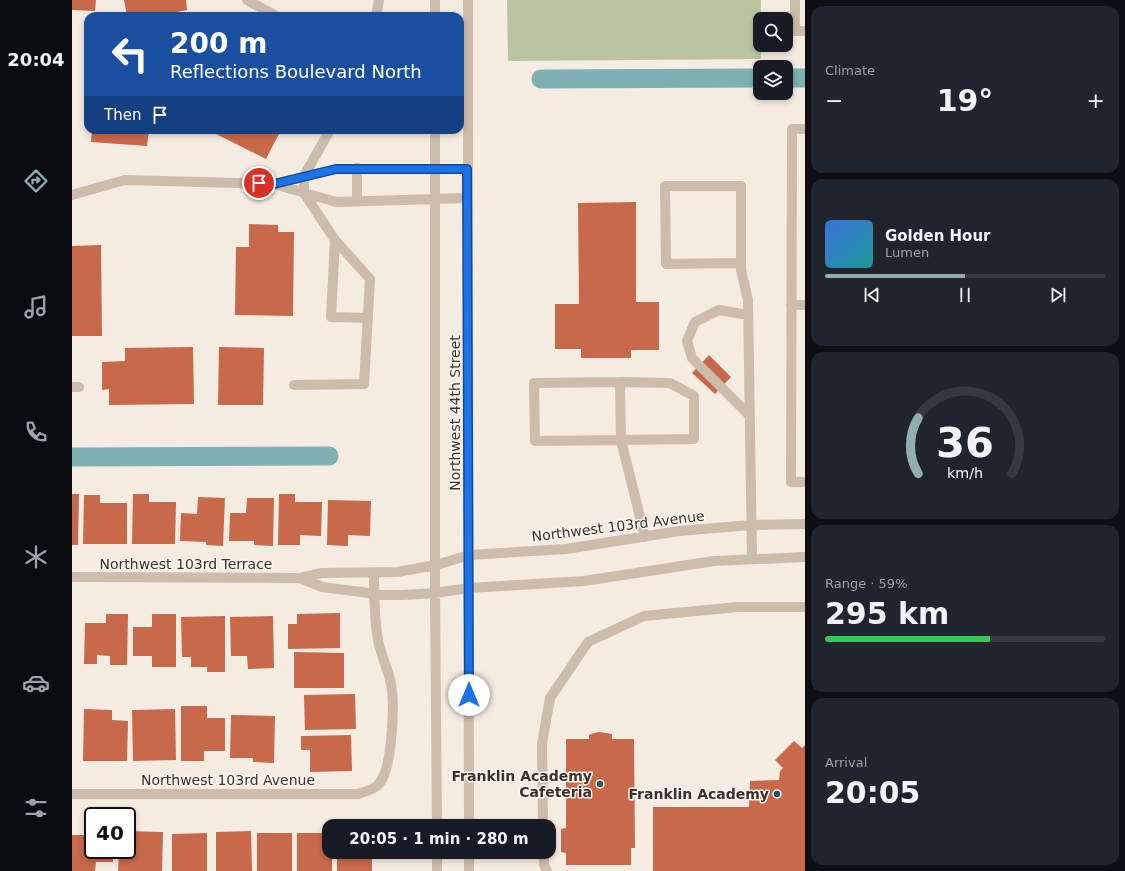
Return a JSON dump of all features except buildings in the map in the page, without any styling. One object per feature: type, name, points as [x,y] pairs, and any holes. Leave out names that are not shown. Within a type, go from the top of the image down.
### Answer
[{"type":"street","points":[[247,0],[269,12]]},
{"type":"street","points":[[435,0],[435,12]]},
{"type":"street","name":"Northwest 44th Street","points":[[468,0],[467,198],[469,819]]},
{"type":"street","points":[[795,0],[795,31],[805,31]]},
{"type":"street","points":[[805,129],[792,129],[791,305],[791,482],[805,482]]},
{"type":"street","points":[[294,385],[364,384],[370,278],[335,240],[304,193],[304,176],[328,134]]},
{"type":"street","name":"Northwest 44th Street","points":[[435,134],[435,593],[437,819]]},
{"type":"street","points":[[357,168],[357,201]]},
{"type":"street","points":[[274,184],[336,169],[467,169]]},
{"type":"street","points":[[72,195],[125,180],[274,184],[336,202],[467,198]]},
{"type":"street","points":[[740,263],[666,264],[665,186],[741,186],[740,263],[748,300],[748,414],[752,559]]},
{"type":"street","points":[[335,240],[331,317],[368,318]]},
{"type":"street","points":[[791,305],[805,305]]},
{"type":"street","points":[[748,315],[719,310],[695,322],[687,341],[692,358],[748,414]]},
{"type":"street","points":[[620,382],[621,440],[645,537]]},
{"type":"street","points":[[534,383],[670,383],[694,396],[694,439],[621,440],[535,441],[534,383]]},
{"type":"street","name":"Northwest 103rd Avenue","points":[[436,565],[469,555],[566,549],[678,531],[751,525],[805,524]]},
{"type":"street","points":[[435,593],[469,588],[584,581],[714,561],[805,557]]},
{"type":"street","name":"Northwest 103rd Terrace","points":[[72,578],[300,578],[322,573],[397,572],[436,565]]},
{"type":"street","points":[[374,573],[374,593]]},
{"type":"street","name":"Northwest 103rd Terrace","points":[[300,578],[322,587],[374,593],[403,595],[435,593]]},
{"type":"street","name":"Northwest 103rd Avenue","points":[[72,794],[358,794],[372,789],[381,782],[386,771],[390,753],[393,704],[392,685],[378,642],[375,620],[374,593]]},
{"type":"street","points":[[543,819],[542,744],[550,698],[588,642],[644,616],[738,607],[805,607]]},
{"type":"street","points":[[437,859],[437,871]]},
{"type":"street","points":[[469,859],[469,871]]},
{"type":"street","points":[[544,859],[544,865],[547,871]]},
{"type":"green space","points":[[507,0],[761,0],[761,12],[753,12],[753,52],[761,52],[761,59],[508,61]]},
{"type":"waterway","points":[[541,79],[753,78]]},
{"type":"waterway","points":[[793,78],[805,78]]},
{"type":"waterway","points":[[72,457],[329,456]]},
{"type":"place","name":"Franklin Academy Cafeteria","points":[[600,784]]},
{"type":"place","name":"Franklin Academy","points":[[777,794]]},
{"type":"route","points":[[259,183],[274,184],[336,169],[467,169],[469,695]]}]
